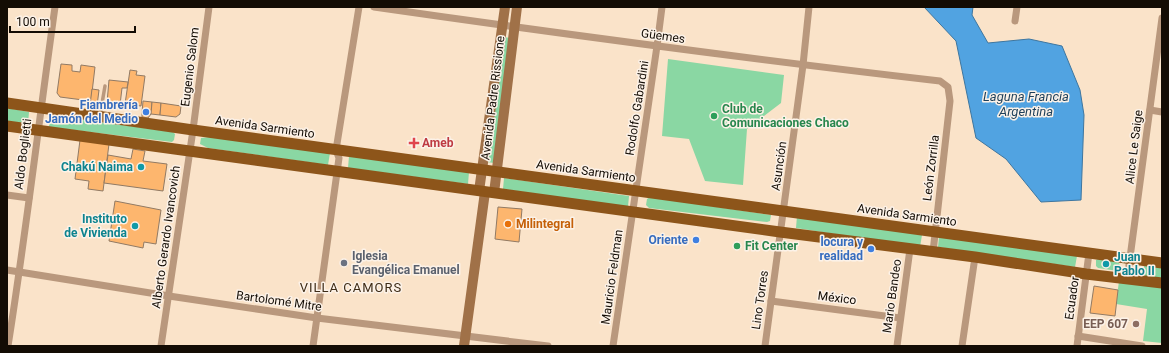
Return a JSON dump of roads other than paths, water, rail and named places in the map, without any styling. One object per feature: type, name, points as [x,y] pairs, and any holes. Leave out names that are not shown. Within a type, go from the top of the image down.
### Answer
[{"type":"main road","name":"Avenida Padre Rissione","points":[[486,192],[482,170],[505,7]]},
{"type":"main road","name":"Avenida Padre Rissione","points":[[486,192],[496,172],[518,7]]},
{"type":"main road","name":"Avenida Sarmiento","points":[[7,103],[336,150],[1162,263]]},
{"type":"main road","points":[[7,126],[780,232],[976,257],[1162,284]]},
{"type":"main road","points":[[464,346],[486,192]]},
{"type":"street","name":"Aldo Boglietti","points":[[8,346],[20,272],[40,107],[55,7]]},
{"type":"street","name":"Eugenio Salom","points":[[193,130],[209,7]]},
{"type":"street","points":[[313,346],[339,158],[336,150],[359,7]]},
{"type":"street","name":"Güemes","points":[[374,7],[502,26],[940,82],[948,87]]},
{"type":"street","name":"Rodolfo Gabardini","points":[[632,211],[662,7]]},
{"type":"street","name":"Asunción","points":[[780,232],[784,212],[803,65],[809,7]]},
{"type":"street","points":[[1015,21],[1017,7]]},
{"type":"street","name":"Alice Le Saige","points":[[1128,280],[1162,18]]},
{"type":"street","name":"León Zorrilla","points":[[933,252],[934,232],[950,101],[948,87]]},
{"type":"street","points":[[1150,110],[1162,112]]},
{"type":"street","name":"Alberto Gerardo Ivancovich","points":[[161,346],[193,130]]},
{"type":"street","points":[[7,195],[29,198]]},
{"type":"street","name":"Mauricio Feldman","points":[[613,346],[632,211]]},
{"type":"street","name":"Lino Torres","points":[[765,346],[780,232]]},
{"type":"street","name":"Mario Bandeo","points":[[896,346],[910,249]]},
{"type":"street","name":"Ecuador","points":[[1077,346],[1089,253]]},
{"type":"street","points":[[962,346],[976,257]]},
{"type":"street","name":"Bartolomé Mitre","points":[[7,270],[317,318],[548,346]]},
{"type":"street","name":"México","points":[[772,301],[900,318]]},
{"type":"street","points":[[1078,336],[1141,346]]},
{"type":"lane","points":[[100,116],[105,86]]},
{"type":"water","name":"Laguna Francia Argentina","points":[[924,7],[973,7],[972,15],[988,43],[1029,39],[1062,46],[1080,90],[1084,115],[1081,200],[1041,202],[1006,159],[976,138],[956,41]]},
{"type":"place","name":"Fiambrería Jamón del Medio","points":[[146,112]]},
{"type":"place","name":"Club de Comunicaciones Chaco","points":[[714,116]]},
{"type":"place","name":"Ameb","points":[[414,143]]},
{"type":"place","name":"Chakú Naima","points":[[141,167]]},
{"type":"place","name":"Milintegral","points":[[508,224]]},
{"type":"place","name":"Instituto de Vivienda","points":[[135,226]]},
{"type":"place","name":"Oriente","points":[[696,240]]},
{"type":"place","name":"Fit Center","points":[[737,246]]},
{"type":"place","name":"locura y realidad","points":[[871,249]]},
{"type":"place","name":"Iglesia Evangélica Emanuel","points":[[344,263]]},
{"type":"place","name":"Juan Pablo II","points":[[1106,264]]},
{"type":"place","name":"EEP 607","points":[[1136,324]]},
{"type":"district","name":"VILLA CAMORS","points":[[351,287]]}]
